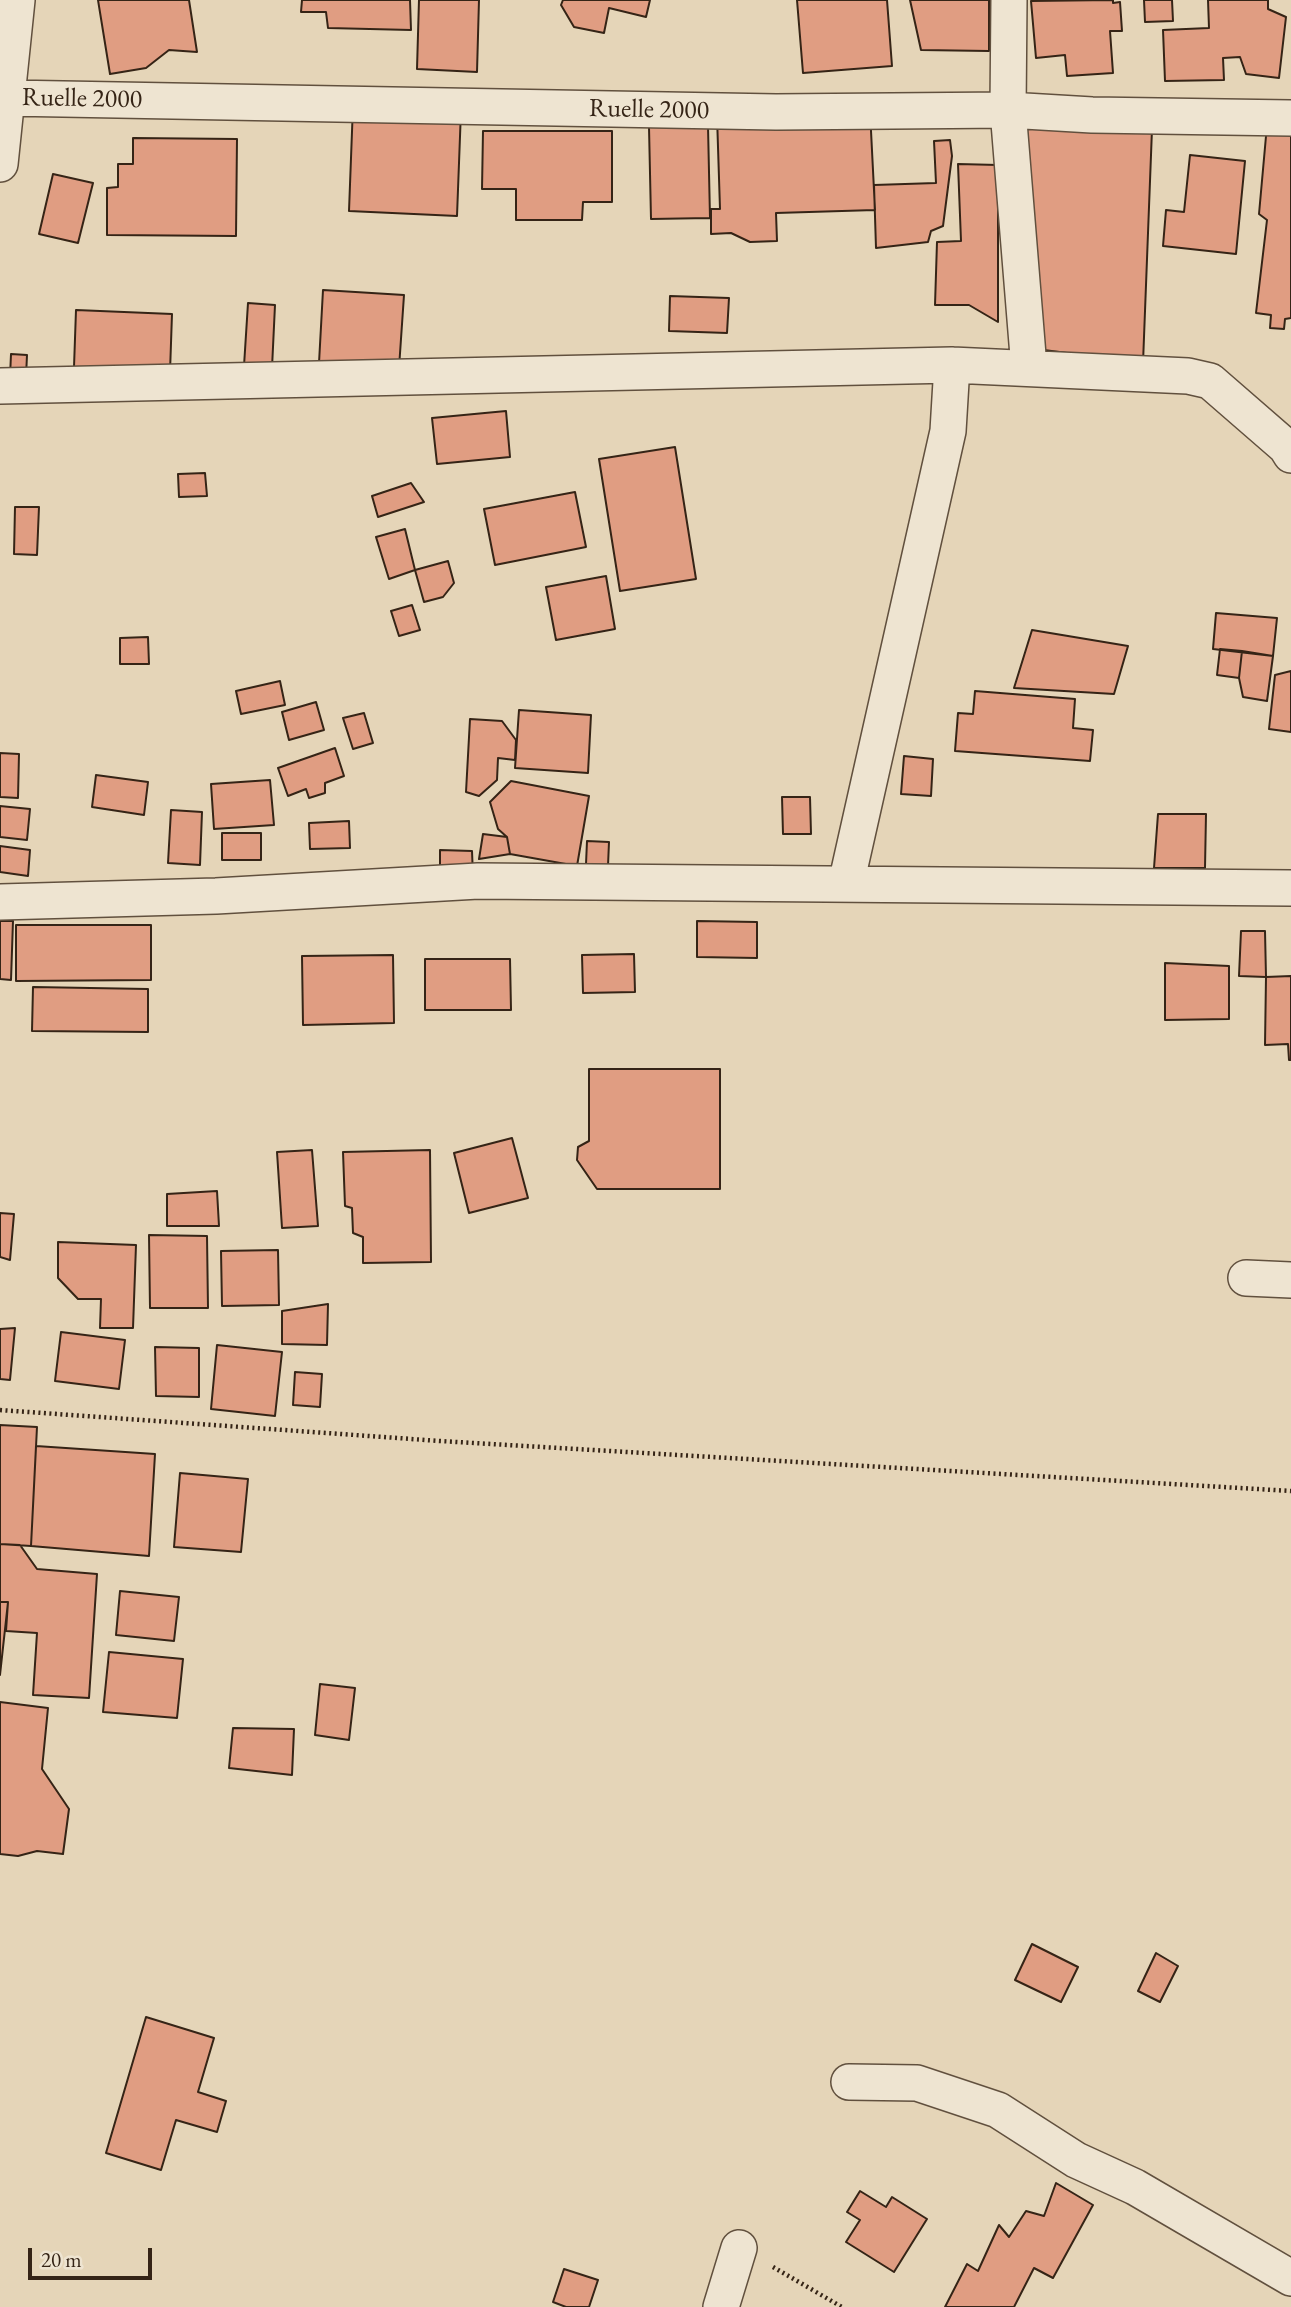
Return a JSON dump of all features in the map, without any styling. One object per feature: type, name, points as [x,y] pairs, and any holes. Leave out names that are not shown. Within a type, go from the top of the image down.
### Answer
[{"type":"street","points":[[0,164],[18,0]]},
{"type":"street","points":[[1009,0],[1008,110],[1029,368]]},
{"type":"street","name":"Ruelle 2000","points":[[8,98],[776,112],[1008,110],[1092,115],[1291,118]]},
{"type":"street","points":[[846,884],[948,431],[952,365]]},
{"type":"street","points":[[0,386],[952,365],[1188,376],[1210,381],[1286,447],[1291,455]]},
{"type":"street","points":[[0,902],[216,896],[478,881],[1291,888]]},
{"type":"street","points":[[1246,1278],[1291,1280]]},
{"type":"street","points":[[849,2082],[917,2083],[998,2110],[1076,2160],[1135,2187],[1291,2278]]},
{"type":"street","points":[[721,2307],[739,2248]]},
{"type":"path","points":[[0,1410],[440,1441],[1291,1491]]},
{"type":"path","points":[[739,2248],[842,2307]]},
{"type":"building","points":[[98,0],[189,0],[197,52],[169,50],[146,68],[110,74]]},
{"type":"building","points":[[302,0],[410,0],[411,30],[328,28],[326,12],[301,12]]},
{"type":"building","points":[[419,0],[479,0],[477,72],[417,69]]},
{"type":"building","points":[[563,0],[650,0],[646,17],[609,8],[604,33],[574,27],[561,5]]},
{"type":"building","points":[[797,0],[887,0],[892,66],[803,73]]},
{"type":"building","points":[[910,0],[989,0],[989,51],[921,50]]},
{"type":"building","points":[[1113,0],[1113,3],[1120,2],[1122,31],[1110,31],[1113,73],[1067,76],[1065,55],[1036,58],[1031,1]]},
{"type":"building","points":[[1144,0],[1172,0],[1173,21],[1145,22]]},
{"type":"building","points":[[1208,0],[1268,0],[1268,9],[1286,17],[1279,78],[1246,74],[1240,57],[1223,58],[1224,80],[1165,81],[1163,30],[1209,28]]},
{"type":"building","points":[[353,105],[461,110],[457,216],[349,211]]},
{"type":"building","points":[[870,111],[875,210],[776,213],[777,241],[750,242],[731,233],[711,234],[711,209],[720,209],[717,116]]},
{"type":"building","points":[[1023,111],[1152,129],[1143,363],[1044,350]]},
{"type":"building","points":[[1267,125],[1291,127],[1291,318],[1285,319],[1284,329],[1270,328],[1271,315],[1256,313],[1267,220],[1259,214]]},
{"type":"building","points":[[708,126],[710,218],[651,219],[649,127]]},
{"type":"building","points":[[483,131],[612,131],[612,202],[583,202],[582,220],[516,220],[516,189],[482,189]]},
{"type":"building","points":[[133,138],[237,139],[236,236],[107,235],[107,188],[118,187],[118,164],[133,164]]},
{"type":"building","points":[[950,140],[952,156],[943,226],[931,231],[928,242],[876,248],[874,185],[936,183],[934,141]]},
{"type":"building","points":[[1190,155],[1245,161],[1236,254],[1163,246],[1166,210],[1184,212]]},
{"type":"building","points":[[958,164],[998,165],[998,322],[969,305],[935,305],[937,242],[961,241]]},
{"type":"building","points":[[53,174],[93,183],[78,243],[39,234]]},
{"type":"building","points":[[323,290],[404,295],[399,368],[319,363]]},
{"type":"building","points":[[670,296],[729,298],[727,333],[669,331]]},
{"type":"building","points":[[248,303],[275,305],[272,368],[244,366]]},
{"type":"building","points":[[76,310],[172,314],[170,372],[74,367]]},
{"type":"building","points":[[11,354],[27,355],[26,377],[10,377]]},
{"type":"building","points":[[506,411],[510,457],[437,464],[432,418]]},
{"type":"building","points":[[675,447],[696,579],[620,591],[599,459]]},
{"type":"building","points":[[205,473],[207,496],[179,497],[178,474]]},
{"type":"building","points":[[411,483],[424,502],[378,517],[372,496]]},
{"type":"building","points":[[575,492],[586,547],[495,565],[484,509]]},
{"type":"building","points":[[15,507],[39,507],[37,555],[14,554]]},
{"type":"building","points":[[405,529],[415,570],[389,579],[376,537]]},
{"type":"building","points":[[448,561],[454,583],[443,597],[424,602],[415,570]]},
{"type":"building","points":[[606,576],[615,629],[556,640],[546,587]]},
{"type":"building","points":[[412,605],[420,630],[399,636],[391,611]]},
{"type":"building","points":[[1216,613],[1277,618],[1273,656],[1213,649]]},
{"type":"building","points":[[1032,630],[1128,646],[1114,694],[1014,688]]},
{"type":"building","points":[[148,637],[149,664],[120,664],[120,638]]},
{"type":"building","points":[[1220,649],[1242,651],[1239,678],[1217,675]]},
{"type":"building","points":[[1242,651],[1273,656],[1267,701],[1243,697],[1239,678]]},
{"type":"building","points":[[1291,671],[1291,732],[1269,729],[1275,675]]},
{"type":"building","points":[[280,681],[285,705],[241,714],[236,691]]},
{"type":"building","points":[[975,691],[1075,699],[1073,728],[1093,730],[1090,761],[955,751],[958,713],[973,714]]},
{"type":"building","points":[[316,702],[324,730],[289,740],[282,712]]},
{"type":"building","points":[[519,710],[591,715],[588,773],[515,768]]},
{"type":"building","points":[[364,713],[373,743],[353,749],[343,718]]},
{"type":"building","points":[[470,719],[502,721],[516,740],[515,760],[498,758],[497,780],[479,796],[466,792]]},
{"type":"building","points":[[335,748],[344,776],[325,783],[325,793],[309,798],[306,789],[288,796],[278,768]]},
{"type":"building","points":[[0,753],[19,754],[18,798],[0,797]]},
{"type":"building","points":[[904,756],[933,759],[931,796],[901,794]]},
{"type":"building","points":[[96,775],[148,782],[144,815],[92,807]]},
{"type":"building","points":[[270,780],[274,825],[214,829],[211,784]]},
{"type":"building","points":[[511,781],[589,796],[577,866],[510,854],[507,837],[498,829],[490,802]]},
{"type":"building","points":[[782,797],[810,797],[811,834],[783,834]]},
{"type":"building","points":[[0,806],[30,809],[27,840],[0,837]]},
{"type":"building","points":[[171,810],[202,812],[200,865],[168,863]]},
{"type":"building","points":[[1158,814],[1206,814],[1205,868],[1154,868]]},
{"type":"building","points":[[349,821],[350,848],[310,849],[309,823]]},
{"type":"building","points":[[222,833],[261,833],[261,860],[222,860]]},
{"type":"building","points":[[483,834],[507,837],[510,854],[479,859]]},
{"type":"building","points":[[587,841],[609,842],[608,866],[586,864]]},
{"type":"building","points":[[0,846],[30,850],[28,876],[0,872]]},
{"type":"building","points":[[440,850],[472,851],[473,876],[440,875]]},
{"type":"building","points":[[0,921],[13,921],[11,980],[0,979]]},
{"type":"building","points":[[697,921],[757,922],[757,958],[697,957]]},
{"type":"building","points":[[16,925],[151,925],[151,980],[16,981]]},
{"type":"building","points":[[1241,931],[1265,931],[1266,977],[1239,976]]},
{"type":"building","points":[[634,954],[635,992],[583,993],[582,955]]},
{"type":"building","points":[[393,955],[394,1023],[303,1025],[302,956]]},
{"type":"building","points":[[425,959],[510,959],[511,1010],[425,1010]]},
{"type":"building","points":[[1165,963],[1229,966],[1229,1019],[1165,1020]]},
{"type":"building","points":[[1291,976],[1289,1060],[1288,1044],[1265,1045],[1266,977]]},
{"type":"building","points":[[33,987],[148,989],[148,1032],[32,1031]]},
{"type":"building","points":[[589,1069],[720,1069],[720,1189],[597,1189],[577,1160],[578,1147],[589,1141]]},
{"type":"building","points":[[512,1138],[528,1198],[469,1213],[454,1153]]},
{"type":"building","points":[[312,1150],[318,1226],[282,1228],[277,1152]]},
{"type":"building","points":[[430,1150],[431,1262],[363,1263],[363,1237],[353,1233],[352,1208],[345,1206],[343,1152]]},
{"type":"building","points":[[217,1191],[219,1226],[167,1226],[167,1194]]},
{"type":"building","points":[[0,1213],[14,1214],[10,1260],[0,1257]]},
{"type":"building","points":[[149,1235],[207,1236],[208,1308],[150,1308]]},
{"type":"building","points":[[58,1242],[136,1245],[133,1328],[100,1328],[101,1299],[78,1299],[58,1278]]},
{"type":"building","points":[[278,1250],[279,1305],[222,1306],[221,1251]]},
{"type":"building","points":[[328,1304],[327,1345],[282,1344],[282,1311]]},
{"type":"building","points":[[15,1328],[10,1380],[0,1379],[0,1329]]},
{"type":"building","points":[[61,1332],[125,1340],[119,1389],[55,1381]]},
{"type":"building","points":[[217,1345],[282,1352],[275,1416],[211,1409]]},
{"type":"building","points":[[155,1347],[199,1348],[199,1397],[156,1396]]},
{"type":"building","points":[[295,1372],[322,1374],[320,1407],[293,1405]]},
{"type":"building","points":[[0,1425],[37,1427],[31,1546],[0,1544]]},
{"type":"building","points":[[36,1446],[155,1454],[149,1556],[31,1546]]},
{"type":"building","points":[[180,1473],[248,1479],[241,1552],[174,1547]]},
{"type":"building","points":[[0,1544],[20,1545],[37,1569],[97,1574],[89,1698],[33,1695],[37,1633],[6,1631],[8,1602],[0,1602]]},
{"type":"building","points":[[120,1591],[179,1597],[174,1641],[116,1635]]},
{"type":"building","points":[[0,1602],[8,1602],[0,1675]]},
{"type":"building","points":[[109,1652],[183,1659],[177,1718],[103,1712]]},
{"type":"building","points":[[320,1684],[355,1688],[349,1740],[315,1735]]},
{"type":"building","points":[[0,1702],[48,1708],[42,1769],[69,1809],[63,1854],[37,1851],[18,1856],[0,1854]]},
{"type":"building","points":[[233,1728],[294,1729],[292,1775],[229,1768]]},
{"type":"building","points":[[1032,1944],[1078,1967],[1061,2002],[1015,1980]]},
{"type":"building","points":[[1156,1953],[1178,1966],[1160,2002],[1138,1991]]},
{"type":"building","points":[[146,2017],[214,2038],[198,2092],[226,2101],[217,2132],[176,2120],[161,2170],[106,2153]]},
{"type":"building","points":[[1056,2183],[1093,2205],[1053,2278],[1034,2268],[1014,2307],[945,2307],[967,2264],[978,2271],[999,2225],[1009,2237],[1026,2211],[1044,2216]]},
{"type":"building","points":[[860,2191],[886,2207],[892,2197],[927,2219],[894,2272],[846,2242],[860,2220],[847,2212]]},
{"type":"building","points":[[564,2269],[598,2280],[589,2307],[566,2307],[553,2302]]}]
